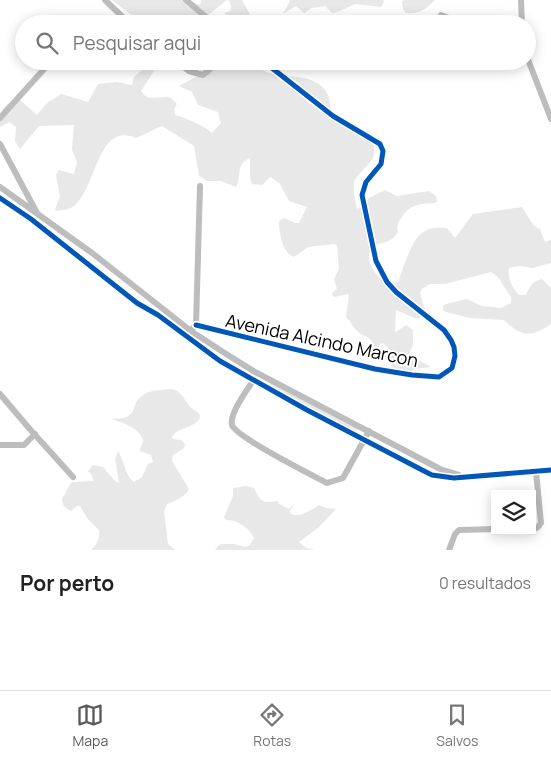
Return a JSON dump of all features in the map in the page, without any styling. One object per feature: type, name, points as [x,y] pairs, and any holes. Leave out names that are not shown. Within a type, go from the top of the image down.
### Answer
[{"type":"street","points":[[105,0],[121,15]]},
{"type":"street","points":[[186,0],[204,15]]},
{"type":"street","points":[[521,0],[522,15]]},
{"type":"street","points":[[0,118],[44,70]]},
{"type":"street","points":[[188,70],[198,75],[203,75],[209,70]]},
{"type":"street","name":"Avenida Alcindo Marcon","points":[[192,331],[412,375],[439,377],[452,368],[455,356],[454,348],[444,330],[396,292],[387,282],[376,261],[362,195],[366,182],[381,164],[383,151],[380,144],[333,116],[274,70]]},
{"type":"street","points":[[532,70],[551,118]]},
{"type":"street","points":[[0,144],[38,214]]},
{"type":"street","points":[[192,331],[200,186]]},
{"type":"street","points":[[0,187],[92,253],[192,331],[255,372],[442,470],[464,477]]},
{"type":"street","points":[[0,198],[137,303],[192,331],[220,361],[254,381],[432,475],[464,477],[551,470]]},
{"type":"street","points":[[137,303],[138,299],[144,294]]},
{"type":"street","points":[[158,315],[162,312],[162,308]]},
{"type":"street","points":[[254,381],[232,418],[234,429],[254,443],[327,483],[343,478],[369,431]]},
{"type":"street","points":[[0,394],[73,477]]},
{"type":"street","points":[[0,445],[24,445],[35,434]]},
{"type":"street","points":[[536,472],[541,524],[536,528]]},
{"type":"street","points":[[450,550],[455,534],[459,530],[491,529]]},
{"type":"shaded area","points":[[112,0],[187,0],[199,5],[201,0],[227,0],[208,15],[131,15]]},
{"type":"shaded area","points":[[228,0],[242,0],[250,15],[226,15],[225,13],[230,11],[230,2]]},
{"type":"shaded area","points":[[290,0],[383,0],[384,2],[381,7],[355,4],[332,13],[325,6],[312,8],[304,13],[296,6],[283,14]]},
{"type":"shaded area","points":[[435,0],[422,10],[415,13],[406,13],[403,9],[402,1]]},
{"type":"shaded area","points":[[142,70],[153,70],[141,91],[149,97],[172,99],[177,104],[174,109],[175,115],[194,122],[212,133],[221,123],[218,112],[198,105],[192,92],[179,86],[205,72],[201,70],[263,70],[312,80],[324,88],[330,101],[331,111],[372,141],[374,148],[372,160],[356,178],[354,184],[357,209],[369,198],[385,190],[397,196],[429,191],[436,196],[437,202],[416,205],[408,209],[398,222],[398,232],[394,237],[377,245],[371,251],[369,261],[372,267],[379,278],[388,285],[398,282],[412,245],[421,233],[434,228],[447,228],[455,238],[473,214],[522,207],[534,226],[540,229],[545,242],[551,240],[551,263],[532,268],[520,266],[509,268],[510,279],[519,295],[526,295],[534,283],[542,279],[551,288],[551,324],[538,332],[526,334],[516,330],[504,320],[470,318],[443,310],[443,306],[446,304],[467,299],[482,306],[501,308],[511,303],[511,297],[497,276],[491,272],[445,284],[430,284],[422,289],[420,293],[426,313],[425,316],[417,319],[396,310],[395,331],[406,325],[413,330],[413,344],[410,352],[415,358],[431,367],[405,373],[393,370],[388,359],[389,349],[383,343],[380,344],[372,357],[357,353],[364,348],[373,350],[373,345],[371,340],[359,333],[346,317],[349,294],[334,297],[332,295],[337,289],[334,279],[339,269],[337,245],[308,247],[294,257],[290,255],[282,242],[279,221],[284,218],[299,223],[307,207],[289,201],[280,184],[271,177],[262,185],[252,184],[250,178],[250,158],[242,164],[236,187],[221,181],[207,181],[199,176],[194,146],[162,126],[136,138],[123,135],[113,139],[105,147],[82,197],[74,206],[56,211],[55,209],[60,197],[56,175],[59,170],[74,174],[77,162],[72,150],[74,125],[39,126],[20,149],[15,141],[16,127],[9,122],[0,127],[1,112],[5,106],[18,98],[37,115],[47,103],[61,94],[88,102],[98,84],[117,82],[132,85],[134,77]]},
{"type":"shaded area","points":[[270,383],[357,429],[357,433],[268,386]]},
{"type":"shaded area","points":[[171,389],[179,392],[190,407],[200,415],[197,421],[178,431],[172,437],[173,439],[181,440],[185,444],[184,448],[173,455],[172,461],[189,489],[182,496],[167,504],[164,511],[168,544],[175,550],[91,550],[98,541],[99,530],[87,518],[80,506],[71,511],[64,506],[62,498],[72,482],[94,481],[88,471],[93,465],[103,467],[119,483],[115,459],[118,451],[131,479],[134,482],[142,477],[148,464],[153,462],[151,455],[140,451],[143,442],[141,435],[124,423],[111,419],[127,417],[133,411],[139,399],[146,393]]},
{"type":"shaded area","points":[[246,486],[254,488],[263,501],[278,501],[279,504],[289,509],[295,503],[290,511],[294,515],[305,513],[319,505],[336,509],[319,527],[299,542],[306,548],[315,550],[215,550],[220,544],[246,547],[250,545],[254,538],[242,525],[226,520],[224,517],[233,496],[233,488]]},
{"type":"cycle path","points":[[196,325],[375,369],[439,377],[452,368],[455,356],[454,347],[444,330],[396,292],[387,282],[376,261],[362,195],[366,182],[381,164],[383,151],[380,144],[333,116],[274,70]]},
{"type":"cycle path","points":[[0,198],[31,219],[137,303],[158,315],[220,361],[307,410],[432,475],[454,478],[551,470]]}]
